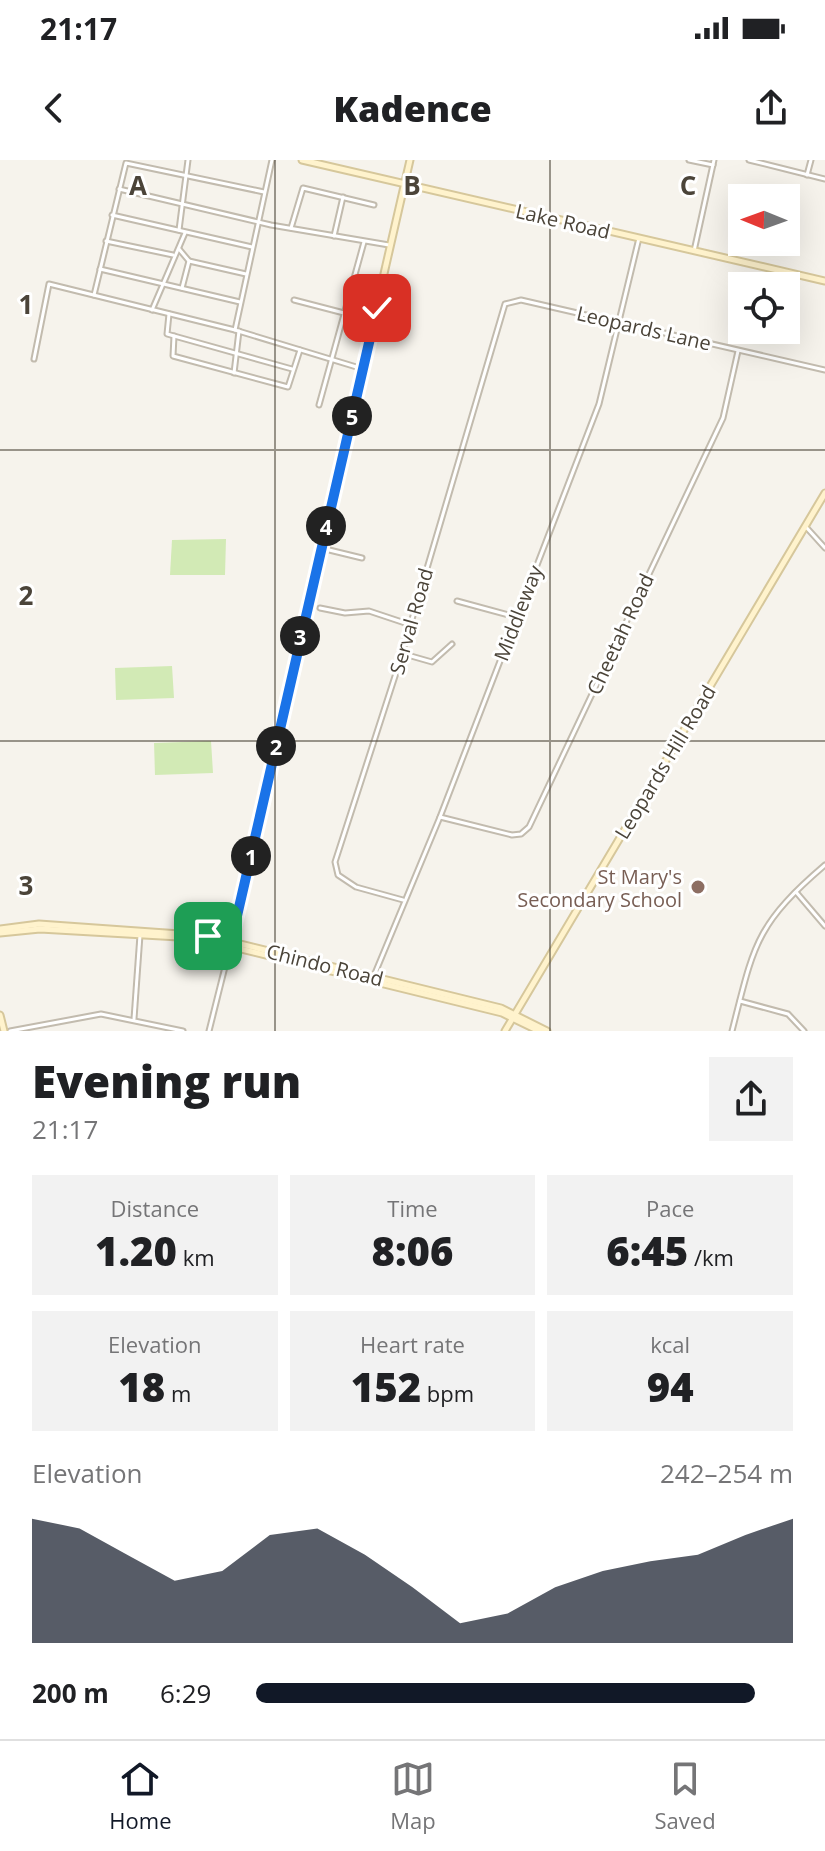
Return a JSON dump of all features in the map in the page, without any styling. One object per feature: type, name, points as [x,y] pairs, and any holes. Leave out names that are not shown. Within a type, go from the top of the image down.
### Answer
[{"type":"main road","name":"Lake Road","points":[[302,160],[825,281]]},
{"type":"main road","points":[[231,945],[404,198],[410,160]]},
{"type":"main road","points":[[393,180],[408,169]]},
{"type":"main road","points":[[404,198],[419,186]]},
{"type":"main road","name":"Leopards Hill Road","points":[[506,1029],[825,493]]},
{"type":"main road","name":"Chindo Road","points":[[0,931],[140,932],[196,938],[505,1011],[547,1031]]},
{"type":"main road","points":[[523,1004],[526,1021],[506,1029],[505,1011],[523,1004]]},
{"type":"main road","points":[[0,1015],[7,1031]]},
{"type":"main road","name":"Chindo Road","points":[[526,1021],[539,1031]]},
{"type":"street","points":[[179,230],[188,160]]},
{"type":"street","points":[[234,373],[241,302],[272,160]]},
{"type":"street","points":[[689,160],[714,163],[694,251]]},
{"type":"street","points":[[749,160],[825,179]]},
{"type":"street","points":[[807,175],[811,160]]},
{"type":"street","points":[[94,295],[128,162],[264,192]]},
{"type":"street","points":[[291,228],[302,188],[374,205]]},
{"type":"street","points":[[119,189],[291,228],[392,245]]},
{"type":"street","points":[[334,236],[343,197]]},
{"type":"street","points":[[112,215],[252,247]]},
{"type":"street","points":[[152,310],[185,232]]},
{"type":"street","name":"Middleway","points":[[372,979],[440,817],[599,404],[639,238]]},
{"type":"street","points":[[106,241],[174,256]]},
{"type":"street","points":[[319,405],[364,242]]},
{"type":"street","points":[[179,249],[189,261],[246,274]]},
{"type":"street","points":[[182,288],[189,261]]},
{"type":"street","points":[[100,269],[241,302]]},
{"type":"street","points":[[34,359],[47,285],[237,330],[363,369]]},
{"type":"street","points":[[294,300],[344,313]]},
{"type":"street","name":"Leopards Lane","points":[[510,300],[825,370]]},
{"type":"street","name":"Serval Road","points":[[403,900],[350,884],[338,875],[335,866],[411,625],[502,312],[510,300]]},
{"type":"street","points":[[169,314],[166,333],[292,369]]},
{"type":"street","points":[[174,336],[173,356],[288,387],[300,350]]},
{"type":"street","name":"Cheetah Road","points":[[440,817],[512,835],[521,834],[529,827],[723,418],[738,351]]},
{"type":"street","points":[[805,526],[825,548]]},
{"type":"street","points":[[321,548],[362,558]]},
{"type":"street","points":[[457,601],[516,617]]},
{"type":"street","points":[[320,608],[345,613],[369,611],[411,625]]},
{"type":"street","points":[[402,653],[432,662],[452,644]]},
{"type":"street","points":[[732,1031],[755,945],[769,919],[825,865]]},
{"type":"street","points":[[795,891],[825,926]]},
{"type":"street","points":[[134,1019],[140,932]]},
{"type":"street","points":[[209,1031],[231,945]]},
{"type":"street","points":[[740,1001],[784,1012],[804,1031]]},
{"type":"street","points":[[7,1031],[95,1015],[134,1019],[183,1031]]},
{"type":"green space","points":[[226,539],[225,575],[170,575],[172,540]]},
{"type":"green space","points":[[172,666],[174,698],[116,700],[115,668]]},
{"type":"green space","points":[[211,741],[213,773],[155,775],[154,743]]},
{"type":"place","name":"St Mary's Secondary School","points":[[698,887]]},
{"type":"route","points":[[208,936],[231,942],[377,308]]}]
